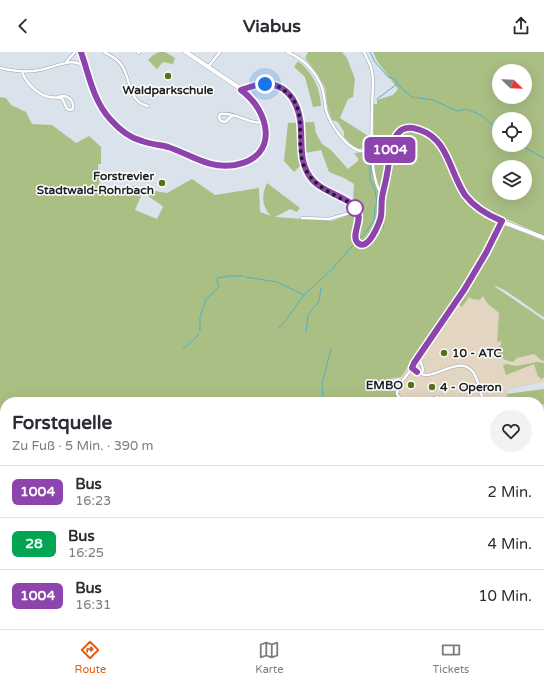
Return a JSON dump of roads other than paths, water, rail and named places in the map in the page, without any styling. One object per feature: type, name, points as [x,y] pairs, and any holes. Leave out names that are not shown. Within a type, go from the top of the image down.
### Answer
[{"type":"street","points":[[67,62],[75,52]]},
{"type":"street","points":[[81,52],[85,67],[99,103],[120,129],[136,139],[168,147],[204,163],[230,165],[244,162],[252,158],[260,151],[265,142],[266,134],[266,122],[256,104],[241,90],[186,52]]},
{"type":"street","points":[[104,52],[120,63],[125,72],[134,98],[140,103],[148,106]]},
{"type":"street","points":[[208,67],[220,52]]},
{"type":"street","points":[[287,52],[304,61],[317,76],[323,90],[325,106],[329,118],[342,138],[356,150],[367,153],[372,157]]},
{"type":"street","points":[[364,52],[371,67],[372,78],[372,157],[377,186],[382,194]]},
{"type":"street","points":[[0,68],[22,71],[40,70],[67,62],[77,62],[85,67]]},
{"type":"street","points":[[22,71],[24,78],[41,94],[48,97],[64,96],[69,98],[73,103],[72,109],[67,110],[63,100],[58,97]]},
{"type":"street","points":[[241,90],[267,84],[280,87],[294,100],[299,114],[302,157],[308,174],[312,180],[321,187],[354,206],[358,212],[359,219],[355,240],[358,243],[364,244],[370,239],[380,220],[382,194],[392,144],[402,130],[407,128],[426,132],[435,138],[445,154],[461,188],[468,198],[482,211],[544,238]]},
{"type":"street","points":[[232,116],[225,122],[221,121],[219,118],[221,114],[232,116],[260,123],[266,122]]},
{"type":"street","points":[[367,153],[372,144]]},
{"type":"street","points":[[302,218],[329,218],[350,213],[359,219]]},
{"type":"street","points":[[398,397],[398,388],[405,376],[412,368],[468,285],[502,221]]},
{"type":"street","points":[[419,356],[423,369],[422,374]]},
{"type":"street","points":[[412,368],[422,374],[428,375],[454,366],[467,368],[474,374],[482,397]]},
{"type":"waterway","points":[[370,52],[375,62],[388,77],[395,79],[399,86],[412,97],[433,100],[457,111],[466,109],[481,115],[492,124]]},
{"type":"waterway","points":[[377,99],[397,84]]},
{"type":"waterway","points":[[532,152],[544,158]]},
{"type":"waterway","points":[[357,240],[363,236],[374,220],[375,207],[377,203],[375,190],[370,180],[370,164]]},
{"type":"waterway","points":[[382,220],[384,229]]},
{"type":"waterway","points":[[332,269],[355,243]]},
{"type":"waterway","points":[[279,328],[304,295],[331,270]]},
{"type":"waterway","points":[[218,278],[243,276]]},
{"type":"waterway","points":[[246,277],[277,282],[304,295]]},
{"type":"waterway","points":[[200,331],[200,317],[206,299],[219,287],[216,278]]},
{"type":"waterway","points":[[306,332],[308,315],[319,301],[321,288]]},
{"type":"waterway","points":[[183,349],[198,336],[198,334]]},
{"type":"waterway","points":[[323,397],[322,384],[331,349]]},
{"type":"place","name":"Waldparkschule","points":[[168,76]]},
{"type":"place","name":"Forstrevier Stadtwald-Rohrbach","points":[[162,183]]},
{"type":"place","name":"10 - ATC","points":[[444,353]]},
{"type":"place","name":"EMBO","points":[[411,385]]},
{"type":"place","name":"4 - Operon","points":[[432,387]]}]
